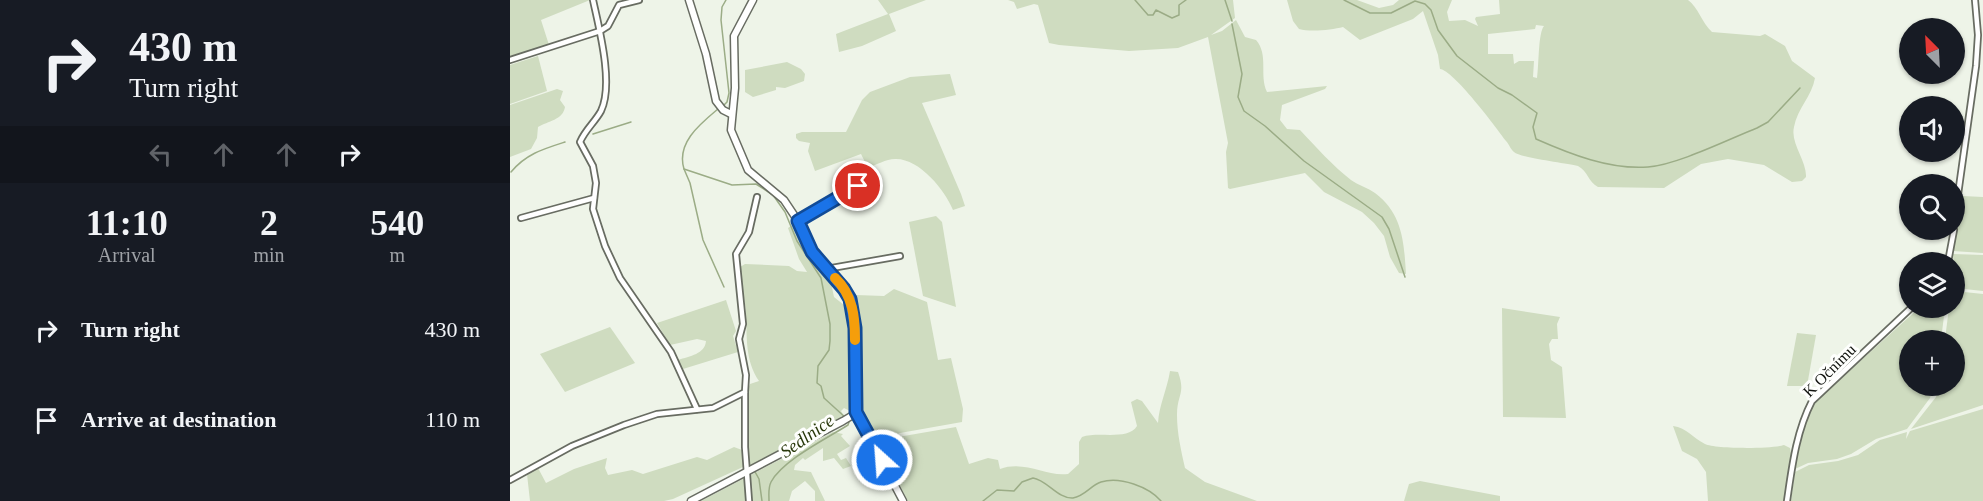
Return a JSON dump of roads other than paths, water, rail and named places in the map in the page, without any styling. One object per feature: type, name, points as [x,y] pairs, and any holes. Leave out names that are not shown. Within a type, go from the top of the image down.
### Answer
[{"type":"main road","points":[[689,0],[706,54],[718,105],[728,113]]},
{"type":"main road","points":[[752,1],[734,36],[735,88],[728,113],[732,133],[748,170],[778,194],[798,221],[812,252],[844,289],[852,306],[855,335],[853,414],[903,501]]},
{"type":"main road","points":[[691,501],[748,473],[853,414]]},
{"type":"street","points":[[593,0],[600,31],[606,87],[601,110],[580,142],[593,166],[596,183],[593,209],[598,230],[620,278],[672,352],[697,409]]},
{"type":"street","points":[[510,60],[600,31],[608,26],[619,4],[639,0]]},
{"type":"street","points":[[1961,174],[1976,66],[1978,36],[1975,0]]},
{"type":"street","points":[[1976,66],[1983,67]]},
{"type":"street","points":[[798,221],[872,179]]},
{"type":"street","points":[[748,501],[748,473],[744,447],[746,375],[739,339],[743,324],[736,254],[749,232],[757,197]]},
{"type":"street","points":[[521,218],[594,198]]},
{"type":"street","points":[[826,269],[900,256]]},
{"type":"street","name":"K Očnímu","points":[[1787,501],[1797,442],[1804,417],[1812,401],[1900,318]]},
{"type":"street","points":[[510,480],[572,446],[624,425],[657,414],[712,408],[745,392]]},
{"type":"waterway","name":"Sedlnice","points":[[722,107],[727,102],[729,93],[721,20],[722,7],[726,0]]},
{"type":"waterway","points":[[1135,0],[1148,15],[1153,15],[1156,10],[1172,18],[1179,15],[1179,5],[1186,0]]},
{"type":"waterway","points":[[1225,0],[1232,21]]},
{"type":"waterway","points":[[1344,0],[1370,13],[1391,13],[1415,1],[1425,4],[1431,10],[1438,30],[1457,56],[1498,88],[1537,113],[1533,127],[1536,139],[1576,155],[1619,166],[1648,167],[1673,162],[1757,128],[1768,122],[1800,88]]},
{"type":"waterway","points":[[1232,24],[1242,74],[1238,97],[1244,111],[1265,126],[1304,161],[1382,217],[1389,229],[1405,277]]},
{"type":"waterway","name":"Sedlnice","points":[[718,109],[697,128],[686,143],[682,160],[684,169],[732,185],[756,184],[773,195],[785,212],[797,241],[821,278],[830,324],[829,350],[818,366],[817,383],[821,386],[824,398],[846,418]]},
{"type":"waterway","points":[[593,134],[631,122]]},
{"type":"waterway","points":[[511,172],[529,156],[565,142]]},
{"type":"waterway","points":[[684,169],[690,183],[703,240],[724,287]]},
{"type":"waterway","name":"Sedlnice","points":[[769,501],[770,484],[785,466],[817,443],[848,425],[849,422]]},
{"type":"waterway","points":[[754,470],[759,479],[762,501]]},
{"type":"waterway","points":[[983,501],[997,490],[1014,491],[1022,482],[1033,478],[1068,498],[1077,497],[1101,482],[1117,480],[1142,487],[1161,501]]}]
